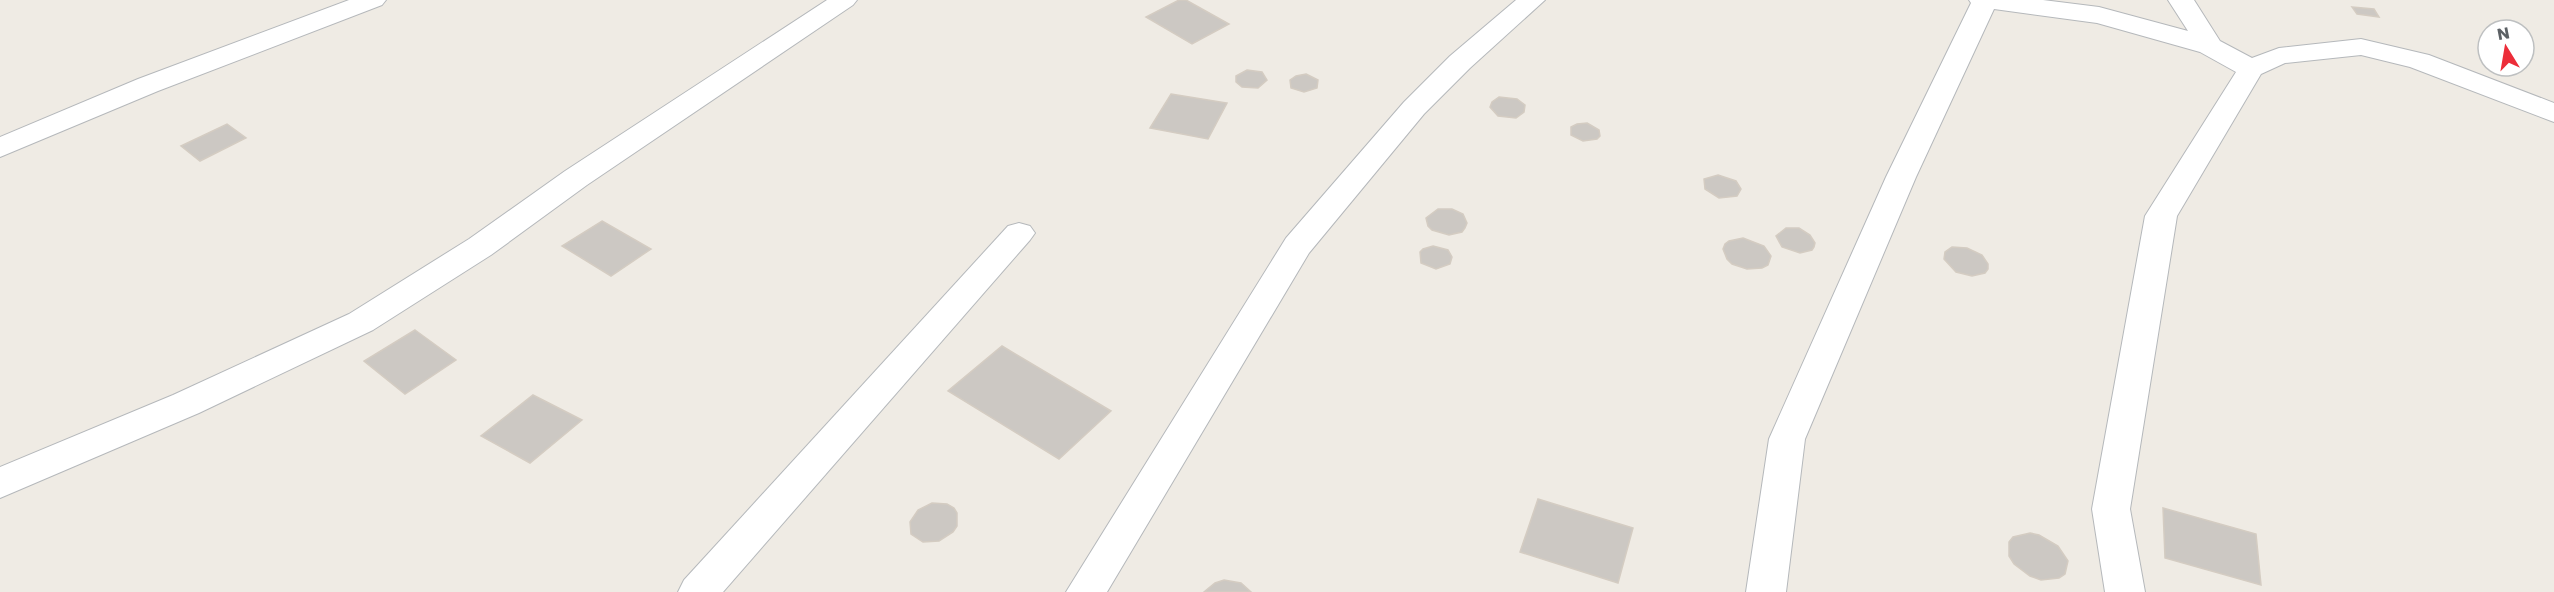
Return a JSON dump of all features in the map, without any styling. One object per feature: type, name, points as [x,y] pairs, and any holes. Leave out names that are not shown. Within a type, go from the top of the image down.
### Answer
[{"type":"street","points":[[0,148],[148,85],[373,0]]},
{"type":"street","points":[[0,483],[186,404],[361,322],[480,247],[576,178],[844,0]]},
{"type":"street","points":[[1086,592],[1297,246],[1414,108],[1460,62],[1532,0]]},
{"type":"street","points":[[1766,592],[1787,439],[1901,177],[1984,0],[2099,15],[2210,46],[2251,69]]},
{"type":"street","points":[[2181,0],[2210,46]]},
{"type":"street","points":[[2125,592],[2111,509],[2161,216],[2251,69],[2279,56],[2361,47],[2419,61],[2554,113]]},
{"type":"street","points":[[698,592],[1019,233]]},
{"type":"building","points":[[1179,0],[1186,0],[1229,24],[1192,44],[1146,17]]},
{"type":"building","points":[[2352,7],[2374,9],[2379,17],[2357,14]]},
{"type":"building","points":[[1247,70],[1262,72],[1267,80],[1258,88],[1242,87],[1236,82],[1236,76]]},
{"type":"building","points":[[1306,74],[1318,80],[1317,88],[1304,92],[1291,88],[1290,80]]},
{"type":"building","points":[[1171,94],[1227,103],[1208,139],[1150,128]]},
{"type":"building","points":[[1499,97],[1517,99],[1525,105],[1524,112],[1516,118],[1498,116],[1490,107],[1492,102]]},
{"type":"building","points":[[1587,123],[1599,130],[1600,136],[1597,139],[1583,141],[1571,135],[1571,127]]},
{"type":"building","points":[[227,124],[246,138],[200,161],[181,146]]},
{"type":"building","points":[[1718,175],[1736,181],[1741,189],[1737,196],[1719,198],[1705,189],[1704,179]]},
{"type":"building","points":[[1438,209],[1452,209],[1463,214],[1467,223],[1462,232],[1449,235],[1432,230],[1426,218]]},
{"type":"building","points":[[602,221],[651,249],[611,276],[562,246]]},
{"type":"building","points":[[1786,228],[1799,228],[1810,235],[1815,243],[1812,250],[1800,253],[1782,247],[1776,236]]},
{"type":"building","points":[[1743,238],[1764,246],[1771,256],[1768,265],[1762,268],[1747,269],[1732,264],[1727,259],[1723,249],[1725,244]]},
{"type":"building","points":[[1433,246],[1448,250],[1452,257],[1450,264],[1436,269],[1421,263],[1420,252]]},
{"type":"building","points":[[1952,247],[1967,248],[1982,255],[1988,264],[1988,269],[1985,273],[1972,276],[1956,272],[1944,259],[1945,252]]},
{"type":"building","points":[[415,330],[456,360],[405,394],[364,361]]},
{"type":"building","points":[[1002,346],[1111,411],[1059,459],[948,391]]},
{"type":"building","points":[[533,395],[582,420],[530,463],[481,436]]},
{"type":"building","points":[[1538,499],[1633,528],[1618,583],[1520,552]]},
{"type":"building","points":[[932,503],[947,504],[954,508],[957,513],[957,526],[953,532],[939,541],[923,542],[911,534],[910,522],[918,510]]},
{"type":"building","points":[[2163,508],[2256,534],[2261,585],[2165,558]]},
{"type":"building","points":[[2030,533],[2039,535],[2058,546],[2068,561],[2065,574],[2059,578],[2041,580],[2030,576],[2014,564],[2009,556],[2009,542],[2013,537]]},
{"type":"building","points":[[1224,580],[1241,583],[1251,592],[1204,592],[1215,583]]}]
